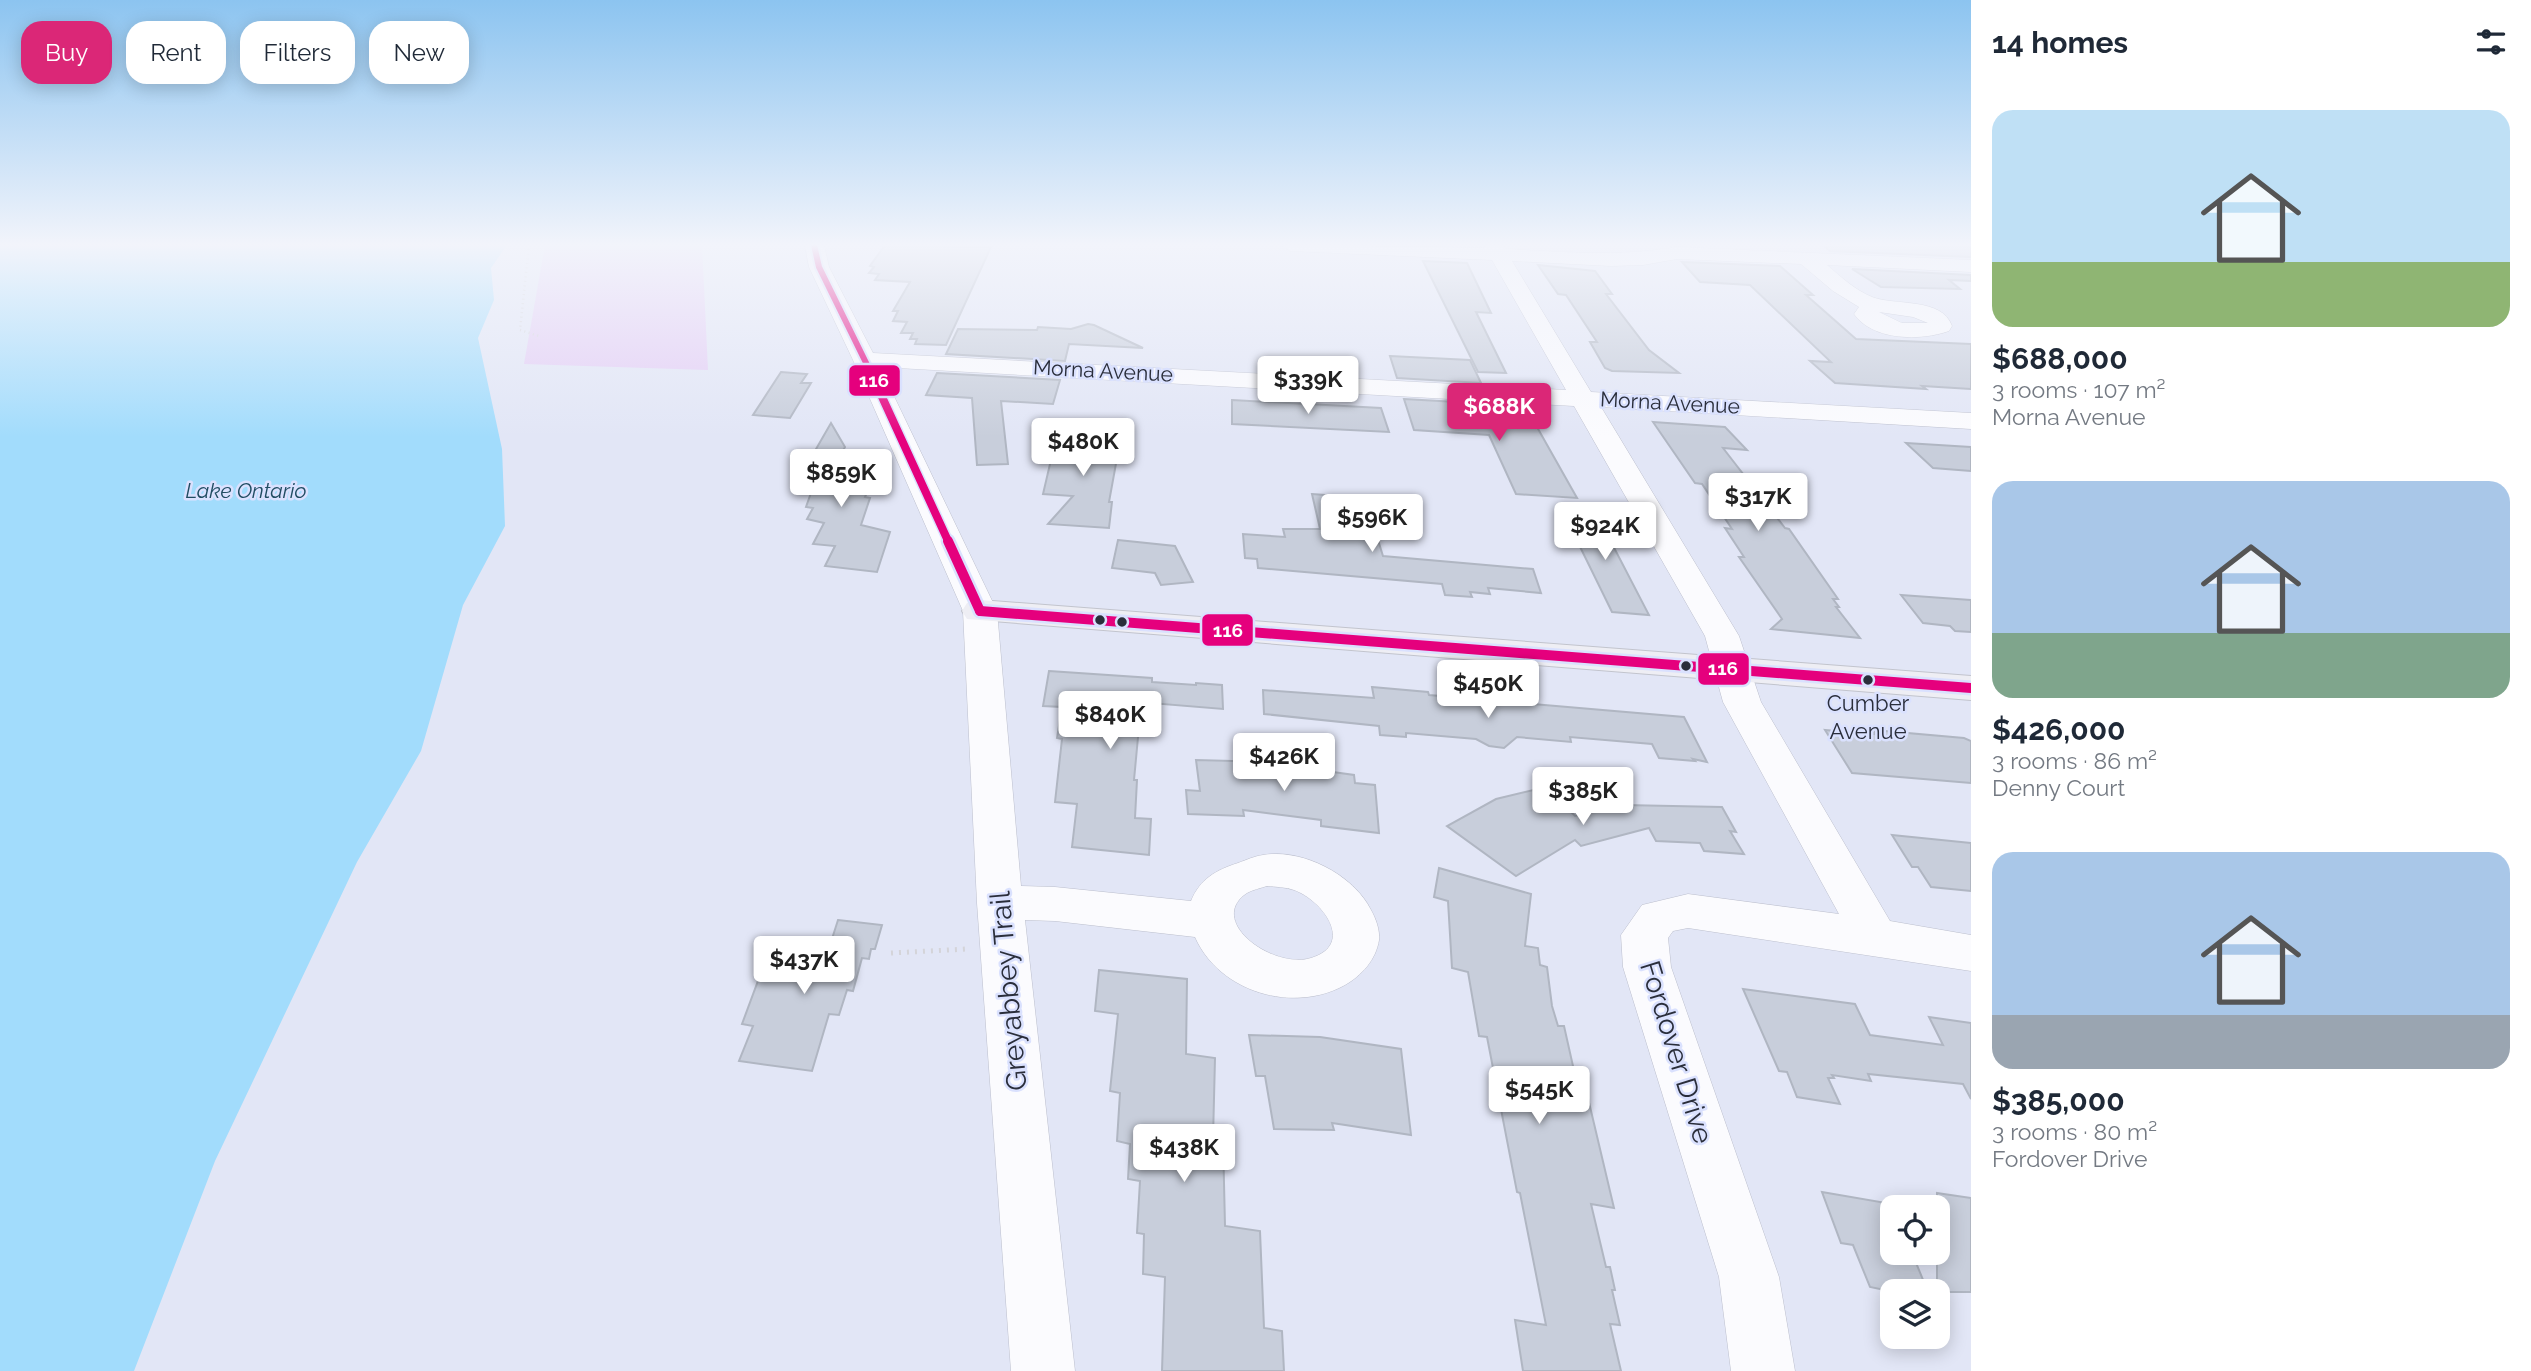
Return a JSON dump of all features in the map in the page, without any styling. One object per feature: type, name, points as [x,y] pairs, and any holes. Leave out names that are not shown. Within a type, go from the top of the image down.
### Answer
[{"type":"main road","points":[[980,611],[1971,688]]},
{"type":"street","points":[[840,309],[980,611]]},
{"type":"street","points":[[1530,309],[1722,636],[1742,702],[1875,937],[1971,953]]},
{"type":"street","name":"Morna Avenue","points":[[865,360],[906,360],[1971,421]]},
{"type":"street","name":"Greyabbey Trail","points":[[980,611],[1002,925],[1042,1371]]},
{"type":"street","points":[[1002,925],[1055,904],[1210,921]]},
{"type":"street","name":"Fordover Drive","points":[[1763,1371],[1749,1277],[1647,967],[1644,935],[1658,917],[1688,911],[1875,937]]},
{"type":"path","points":[[522,309],[520,330],[539,336]]},
{"type":"path","points":[[891,953],[1002,925]]},
{"type":"shaded area","points":[[534,309],[705,309],[708,370],[524,364]]},
{"type":"water","name":"Lake Ontario","points":[[0,309],[490,309],[478,338],[502,449],[505,526],[463,605],[421,751],[357,862],[215,1161],[134,1371],[0,1371]]},
{"type":"building","points":[[963,309],[946,345],[915,344],[917,339],[910,339],[913,333],[901,333],[907,322],[893,321],[898,311],[893,311]]},
{"type":"building","points":[[1447,309],[1489,309],[1491,313],[1476,312],[1506,373],[1478,372]]},
{"type":"building","points":[[1575,309],[1618,309],[1649,350],[1679,373],[1612,371],[1605,368],[1590,342],[1597,342]]},
{"type":"building","points":[[1775,309],[1822,309],[1856,339],[1971,344],[1971,389],[1835,383],[1810,361],[1831,362]]},
{"type":"building","points":[[1088,324],[1143,348],[1069,344],[1065,361],[946,354],[958,329],[1071,329]]},
{"type":"building","points":[[1390,356],[1470,360],[1481,383],[1397,378]]},
{"type":"building","points":[[781,372],[807,374],[801,383],[811,383],[790,418],[753,415]]},
{"type":"building","points":[[937,373],[1060,380],[1053,404],[1001,401],[1008,464],[977,465],[972,398],[926,395]]},
{"type":"building","points":[[1404,399],[1492,404],[1498,418],[1533,420],[1577,498],[1516,494],[1489,435],[1414,430]]},
{"type":"building","points":[[1232,400],[1381,408],[1389,432],[1232,424]]},
{"type":"building","points":[[1653,422],[1725,427],[1747,450],[1723,448],[1785,528],[1789,529],[1838,599],[1833,599],[1839,607],[1836,607],[1860,638],[1771,629],[1782,619],[1739,557],[1744,557],[1725,528],[1732,529],[1702,484],[1695,483]]},
{"type":"building","points":[[831,423],[845,447],[837,461],[857,463],[844,486],[869,488],[865,497],[870,498],[861,525],[890,532],[877,572],[825,566],[835,546],[813,544],[824,523],[807,519],[813,508],[806,507],[812,490],[793,489]]},
{"type":"building","points":[[1057,434],[1121,436],[1109,502],[1112,502],[1109,528],[1048,524],[1073,496],[1043,494]]},
{"type":"building","points":[[1906,443],[1971,447],[1971,471],[1933,468]]},
{"type":"building","points":[[1312,494],[1365,498],[1383,556],[1533,569],[1541,593],[1488,588],[1490,594],[1470,592],[1472,597],[1445,595],[1442,584],[1258,568],[1257,559],[1245,558],[1243,534],[1285,537],[1283,529],[1320,529]]},
{"type":"building","points":[[1561,508],[1595,511],[1649,615],[1612,612]]},
{"type":"building","points":[[1118,540],[1175,546],[1193,582],[1161,585],[1155,573],[1112,568]]},
{"type":"building","points":[[1901,595],[1971,600],[1971,632],[1923,623]]},
{"type":"building","points":[[1049,671],[1152,678],[1152,682],[1222,685],[1223,709],[1151,703],[1151,706],[1141,705],[1134,780],[1137,780],[1135,818],[1151,819],[1149,855],[1072,847],[1077,804],[1055,802],[1062,739],[1057,738],[1062,707],[1043,706]]},
{"type":"building","points":[[1372,687],[1428,692],[1429,695],[1684,717],[1707,762],[1659,758],[1652,744],[1570,737],[1571,742],[1517,737],[1504,748],[1489,746],[1476,739],[1406,733],[1406,737],[1380,735],[1379,726],[1264,714],[1263,690],[1374,698]]},
{"type":"building","points":[[1825,730],[1875,734],[1873,730],[1964,738],[1971,741],[1971,783],[1852,773]]},
{"type":"building","points":[[1270,759],[1311,764],[1311,769],[1354,775],[1355,783],[1375,785],[1379,833],[1321,826],[1321,820],[1243,810],[1244,816],[1188,814],[1186,790],[1200,791],[1196,760],[1270,762]]},
{"type":"building","points":[[1546,787],[1575,816],[1623,805],[1722,807],[1736,832],[1730,831],[1744,854],[1704,851],[1700,843],[1656,841],[1649,828],[1581,846],[1575,840],[1516,876],[1447,826],[1496,799]]},
{"type":"building","points":[[1892,835],[1971,843],[1971,891],[1931,887],[1918,867],[1912,867]]},
{"type":"building","points":[[1439,868],[1531,894],[1525,946],[1538,948],[1540,965],[1547,967],[1552,1006],[1558,1026],[1564,1026],[1575,1075],[1583,1077],[1614,1208],[1591,1204],[1606,1267],[1610,1267],[1615,1290],[1612,1290],[1620,1325],[1610,1324],[1621,1371],[1523,1371],[1515,1320],[1546,1325],[1487,1037],[1479,1036],[1468,972],[1452,968],[1448,901],[1434,897]]},
{"type":"building","points":[[838,920],[882,925],[875,949],[871,949],[869,959],[862,958],[853,991],[847,990],[839,1015],[829,1014],[812,1071],[739,1061],[753,1026],[742,1024],[772,943],[822,949],[824,941],[831,942]]},
{"type":"building","points":[[1099,970],[1187,979],[1186,1054],[1215,1058],[1213,1139],[1223,1140],[1225,1226],[1260,1231],[1264,1328],[1282,1331],[1284,1371],[1162,1371],[1165,1277],[1143,1274],[1144,1234],[1137,1233],[1140,1181],[1128,1179],[1130,1144],[1117,1141],[1120,1093],[1110,1091],[1118,1014],[1095,1011]]},
{"type":"building","points":[[1743,989],[1855,1004],[1870,1035],[1943,1045],[1929,1017],[1971,1023],[1971,1099],[1963,1084],[1868,1074],[1871,1081],[1832,1075],[1834,1078],[1828,1078],[1840,1104],[1797,1097],[1787,1072],[1779,1071]]},
{"type":"building","points":[[1249,1035],[1320,1037],[1401,1049],[1411,1135],[1332,1123],[1334,1130],[1274,1129],[1265,1076],[1256,1076]]},
{"type":"building","points":[[1822,1192],[1880,1202],[1880,1265],[1917,1265],[1923,1279],[1880,1279],[1880,1289],[1870,1287],[1853,1245],[1841,1243]]},
{"type":"building","points":[[1937,1193],[1971,1198],[1971,1292],[1950,1292],[1950,1279],[1937,1279],[1937,1265],[1950,1265],[1950,1195]]},
{"type":"transit line","name":"116","points":[[840,309],[980,611]]},
{"type":"transit line","name":"116","points":[[980,611],[1971,688]]},
{"type":"place","name":"Cumber Avenue","points":[[1868,680]]}]
